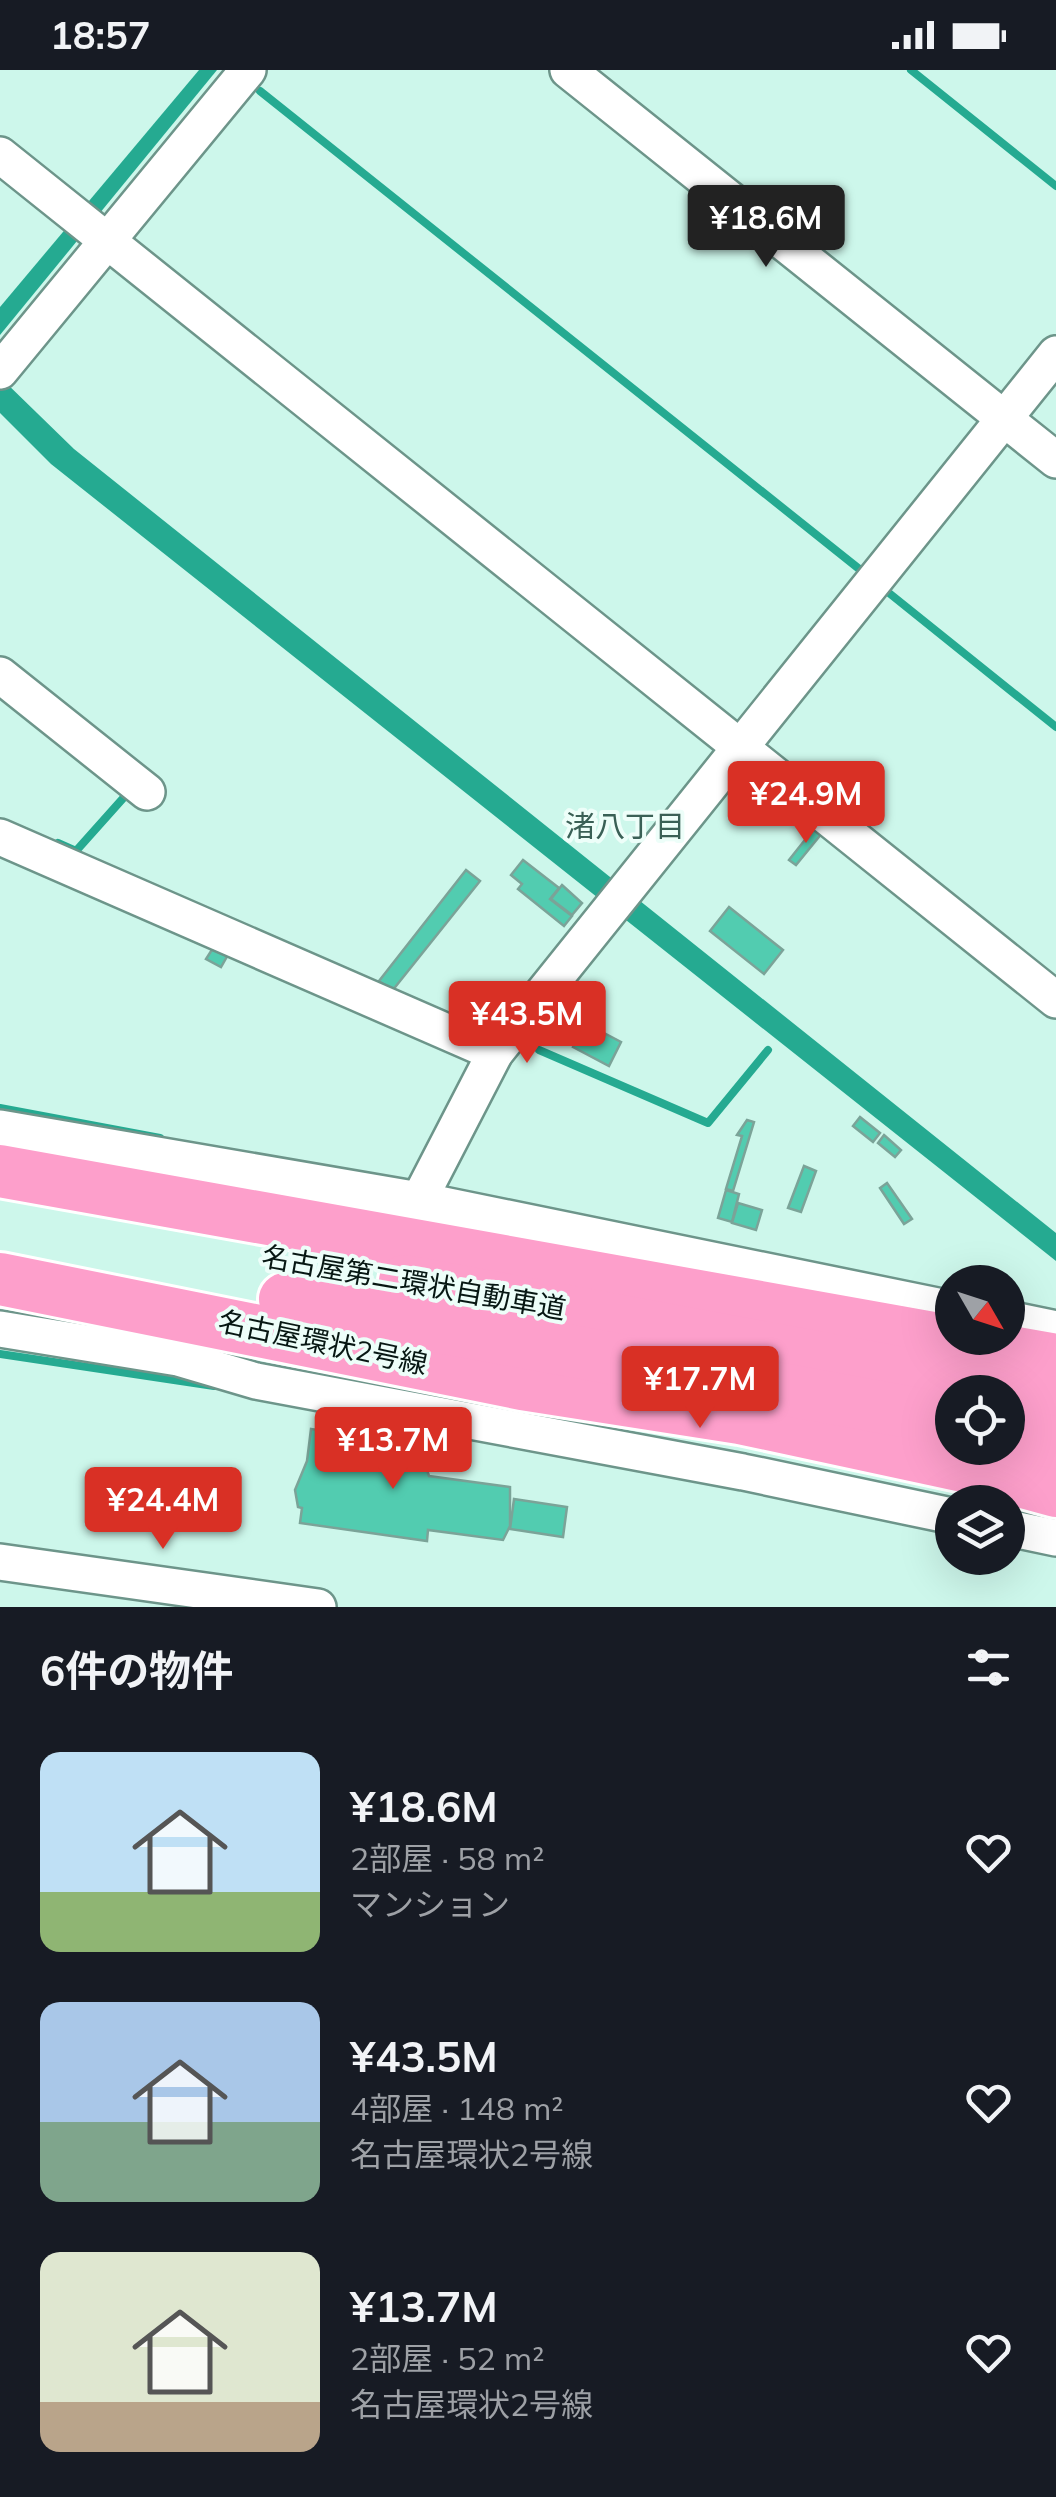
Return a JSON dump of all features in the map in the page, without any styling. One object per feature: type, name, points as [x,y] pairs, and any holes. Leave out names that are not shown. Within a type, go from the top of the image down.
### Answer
[{"type":"highway","points":[[0,1171],[1056,1360]]},
{"type":"highway","name":"名古屋第二環状自動車道","points":[[0,1208],[935,1380]]},
{"type":"highway","name":"名古屋第二環状自動車道","points":[[0,1247],[935,1417]]},
{"type":"highway","name":"名古屋環状2号線","points":[[0,1279],[522,1384],[935,1443]]},
{"type":"highway","name":"名古屋第二環状自動車道","points":[[1025,1397],[1056,1404]]},
{"type":"highway","points":[[1025,1446],[1056,1443]]},
{"type":"highway","name":"名古屋環状2号線","points":[[1014,1465],[1056,1491]]},
{"type":"street","points":[[1,370],[93,229],[248,70]]},
{"type":"street","points":[[568,70],[1056,460]]},
{"type":"street","points":[[0,156],[1056,1000]]},
{"type":"street","points":[[419,1200],[496,1053],[1056,354]]},
{"type":"street","points":[[0,675],[147,792]]},
{"type":"street","points":[[0,838],[496,1053]]},
{"type":"street","points":[[0,1128],[419,1200],[935,1305]]},
{"type":"street","points":[[1025,1323],[1056,1329]]},
{"type":"street","points":[[0,1328],[178,1358],[256,1381],[743,1472],[935,1512]]},
{"type":"street","points":[[1025,1532],[1056,1538]]},
{"type":"street","points":[[0,1562],[318,1607]]},
{"type":"shaded area","points":[[199,70],[217,70],[0,335],[0,307]]},
{"type":"shaded area","points":[[0,377],[74,449],[1056,1233],[1056,1261],[51,464],[0,413]]},
{"type":"building","points":[[816,826],[823,832],[796,865],[789,860]]},
{"type":"building","points":[[523,860],[559,888],[550,899],[572,916],[564,926],[518,889],[522,884],[511,875]]},
{"type":"building","points":[[466,870],[480,881],[392,991],[379,981]]},
{"type":"building","points":[[562,885],[582,903],[572,915],[551,899]]},
{"type":"building","points":[[729,907],[783,950],[764,974],[710,931]]},
{"type":"building","points":[[215,945],[229,953],[221,967],[206,959]]},
{"type":"building","points":[[568,1002],[579,1011],[567,1026],[556,1018]]},
{"type":"building","points":[[585,1023],[621,1042],[609,1066],[573,1047]]},
{"type":"building","points":[[860,1117],[880,1133],[873,1142],[853,1126]]},
{"type":"building","points":[[747,1120],[754,1122],[733,1191],[726,1189],[742,1136],[737,1135]]},
{"type":"building","points":[[884,1135],[901,1150],[895,1157],[878,1143]]},
{"type":"building","points":[[804,1166],[816,1171],[801,1212],[788,1208]]},
{"type":"building","points":[[887,1183],[912,1219],[904,1224],[880,1188]]},
{"type":"building","points":[[726,1190],[739,1194],[732,1222],[718,1218]]},
{"type":"building","points":[[738,1203],[762,1210],[756,1230],[732,1223]]},
{"type":"building","points":[[311,1429],[403,1443],[424,1461],[429,1476],[510,1487],[510,1526],[503,1540],[428,1530],[427,1541],[300,1523],[302,1508],[298,1507],[295,1490],[307,1461]]},
{"type":"building","points":[[514,1499],[567,1507],[563,1537],[510,1529]]},
{"type":"waterway","points":[[911,70],[1056,186]]},
{"type":"waterway","points":[[260,91],[863,572]]},
{"type":"waterway","points":[[889,593],[1056,727]]},
{"type":"waterway","points":[[58,843],[76,851],[126,795]]},
{"type":"waterway","points":[[539,1050],[708,1123],[768,1050]]},
{"type":"waterway","points":[[0,1108],[160,1138]]},
{"type":"waterway","points":[[0,1354],[214,1386]]},
{"type":"district","name":"渚八丁目","points":[[625,826]]}]
